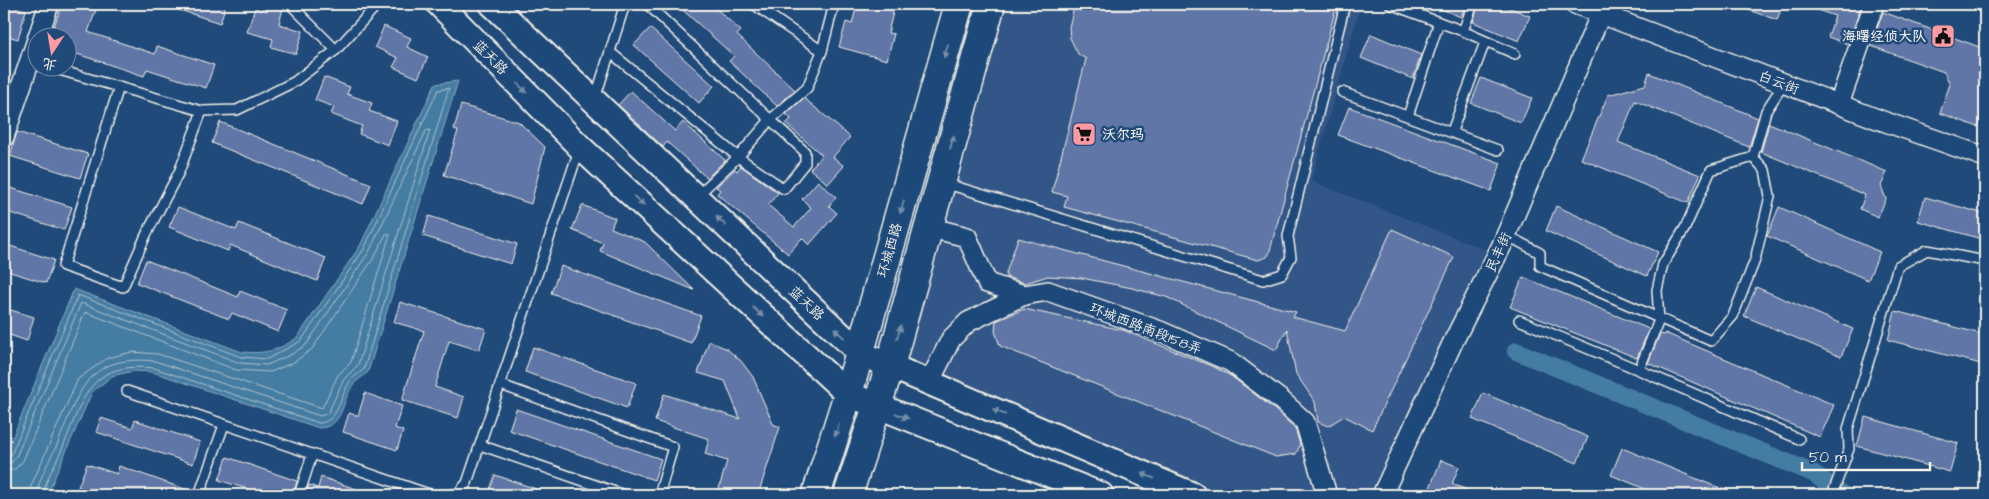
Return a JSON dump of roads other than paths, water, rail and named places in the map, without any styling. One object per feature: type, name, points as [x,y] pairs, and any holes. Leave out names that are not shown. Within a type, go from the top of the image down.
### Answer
[{"type":"main road","name":"环城西路","points":[[816,495],[848,394],[960,4]]},
{"type":"main road","points":[[848,495],[890,366],[991,4]]},
{"type":"street","points":[[43,28],[49,4]]},
{"type":"street","name":"蓝天路","points":[[439,4],[580,147],[848,394],[1101,495]]},
{"type":"street","name":"蓝天路","points":[[492,4],[860,353],[1193,495]]},
{"type":"street","name":"白云街","points":[[1575,4],[1602,9],[1784,83],[1985,157]]},
{"type":"street","points":[[1839,104],[1874,4]]},
{"type":"street","name":"民丰街","points":[[1382,495],[1452,344],[1506,235],[1602,9]]},
{"type":"street","points":[[4,137],[28,77]]},
{"type":"street","points":[[928,227],[967,237],[987,283],[1024,295]]},
{"type":"street","name":"环城西路南段158弄","points":[[929,382],[951,338],[968,322],[1024,295],[1048,292],[1160,331],[1231,362],[1281,400],[1305,422],[1327,495]]},
{"type":"lane","points":[[290,4],[336,50]]},
{"type":"lane","points":[[78,75],[202,111],[237,110],[294,82],[336,50],[378,4]]},
{"type":"lane","points":[[594,101],[625,4]]},
{"type":"lane","points":[[610,52],[738,157],[784,189],[805,163],[805,152],[647,4]]},
{"type":"lane","points":[[753,4],[822,51]]},
{"type":"lane","points":[[696,198],[738,157],[770,120],[807,88],[822,51],[834,4]]},
{"type":"lane","points":[[941,183],[1263,280],[1282,274],[1291,257],[1288,236],[1345,4]]},
{"type":"lane","points":[[1390,4],[1463,31],[1515,54]]},
{"type":"lane","points":[[1463,31],[1474,4]]},
{"type":"lane","points":[[1408,116],[1439,22]]},
{"type":"lane","points":[[1452,132],[1485,42]]},
{"type":"lane","points":[[1753,157],[1766,111],[1784,83]]},
{"type":"lane","points":[[119,87],[63,266],[123,287],[146,235],[179,172],[202,111]]},
{"type":"lane","points":[[1342,92],[1498,150]]},
{"type":"lane","points":[[442,495],[458,495],[467,483],[580,147]]},
{"type":"lane","points":[[1506,235],[1540,253],[1540,266],[1659,320],[1711,341],[1733,316],[1755,260],[1770,196],[1765,170],[1753,157]]},
{"type":"lane","points":[[1639,370],[1659,320],[1657,290],[1663,264],[1685,228],[1711,170],[1753,157]]},
{"type":"lane","points":[[1832,495],[1848,452],[1848,429],[1898,266],[1927,250],[1985,261]]},
{"type":"lane","points":[[1519,320],[1799,439]]},
{"type":"lane","points":[[501,385],[673,447],[659,495]]},
{"type":"lane","points":[[126,391],[432,495]]},
{"type":"lane","points":[[199,495],[224,425]]},
{"type":"lane","points":[[480,445],[624,495]]},
{"type":"lane","points":[[299,495],[312,454]]},
{"type":"water","points":[[458,81],[368,372],[353,385],[341,413],[333,423],[327,427],[319,428],[153,372],[133,371],[112,376],[92,392],[47,495],[4,495],[4,458],[74,289],[242,352],[265,352],[277,349],[290,342],[297,338],[360,246],[435,84]]},
{"type":"waterway","points":[[1516,351],[1813,473],[1843,495]]},
{"type":"place","name":"海曙经侦大队","points":[[1943,36]]},
{"type":"place","name":"沃尔玛","points":[[1084,134]]}]
